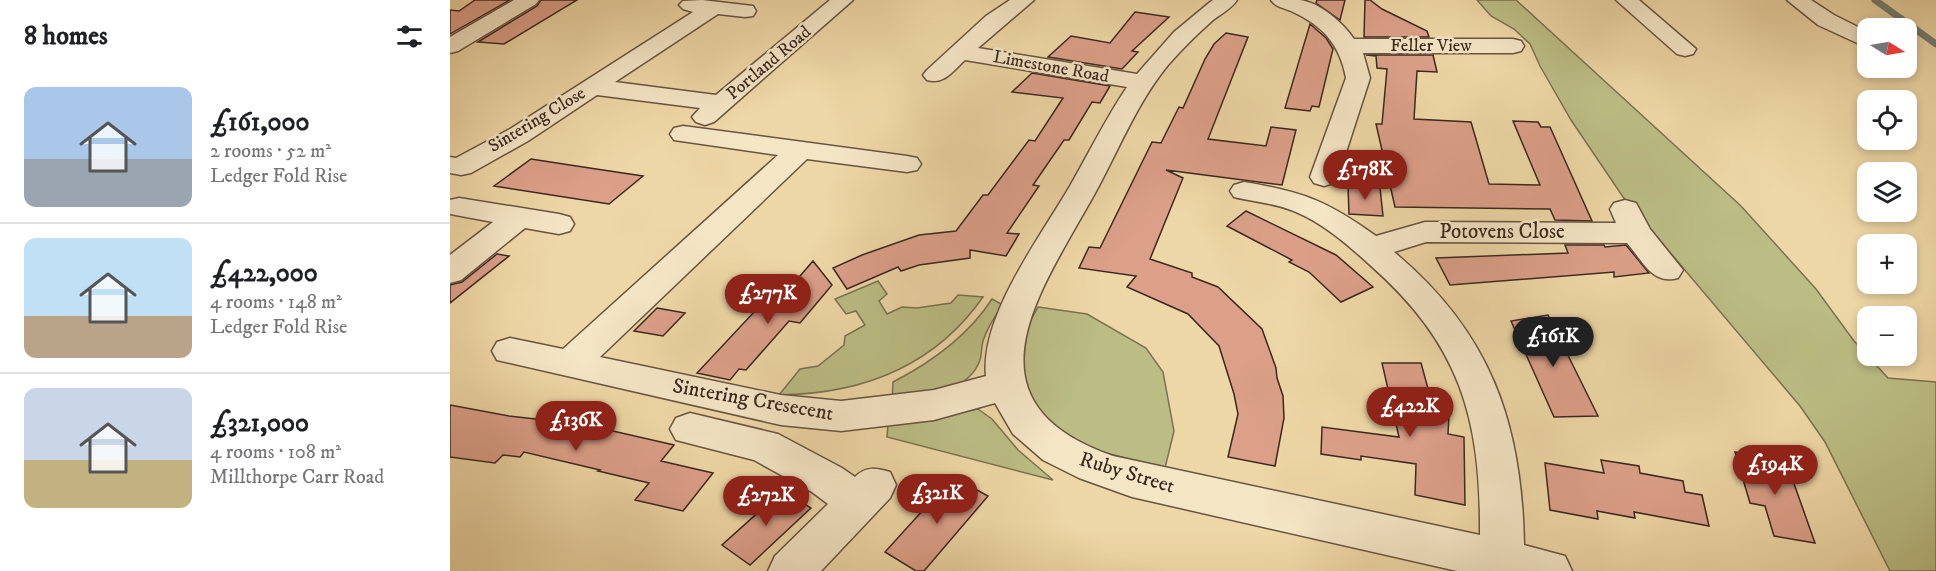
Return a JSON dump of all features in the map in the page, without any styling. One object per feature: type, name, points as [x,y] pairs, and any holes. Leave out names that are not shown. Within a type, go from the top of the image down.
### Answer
[{"type":"street","points":[[450,46],[529,0]]},
{"type":"street","name":"Portland Road","points":[[801,149],[683,134],[843,0]]},
{"type":"street","name":"Limestone Road","points":[[935,75],[994,21],[1024,0]]},
{"type":"street","name":"Ruby Street","points":[[1227,0],[1180,40],[1142,82],[1027,290],[1010,330],[1002,362],[1006,385],[1014,406],[1032,430],[1056,448],[1089,466],[1142,481],[1550,571]]},
{"type":"street","points":[[1281,0],[1319,18],[1338,31],[1357,61],[1358,78],[1324,177]]},
{"type":"street","points":[[1626,0],[1695,47],[1660,54]]},
{"type":"street","points":[[1797,0],[1857,35]]},
{"type":"street","points":[[679,4],[745,12]]},
{"type":"street","name":"Sintering Close","points":[[450,165],[461,167],[519,135],[713,8]]},
{"type":"street","points":[[1828,38],[1857,37]]},
{"type":"street","name":"Feller View","points":[[1349,46],[1512,46]]},
{"type":"street","name":"Limestone Road","points":[[960,52],[1142,82]]},
{"type":"street","name":"Sintering Close","points":[[592,87],[722,103]]},
{"type":"street","points":[[571,363],[801,149],[907,164]]},
{"type":"street","points":[[1244,191],[1282,197],[1313,209],[1371,248],[1413,286],[1468,360],[1485,402],[1496,450],[1503,509],[1502,561]]},
{"type":"street","points":[[459,207],[559,224]]},
{"type":"street","points":[[450,272],[519,217]]},
{"type":"street","name":"Potovens Close","points":[[1371,248],[1425,232],[1630,221],[1667,270]]},
{"type":"street","name":"Sintering Cresecent","points":[[510,351],[781,410],[841,416],[934,405],[1006,385]]},
{"type":"street","points":[[690,429],[764,446],[827,480],[866,494],[791,571]]},
{"type":"green space","points":[[1477,0],[1516,0],[1741,206],[1816,289],[1857,344],[1857,366],[1877,366],[1888,378],[1936,382],[1936,571],[1890,571],[1825,442],[1800,406],[1623,197],[1571,120],[1530,44],[1514,29],[1491,16]]},
{"type":"green space","points":[[878,281],[887,294],[879,301],[887,314],[902,307],[917,308],[951,303],[958,295],[983,297],[964,321],[942,342],[919,359],[894,372],[839,389],[779,395],[800,369],[818,366],[844,345],[845,336],[865,325],[856,311],[846,314],[835,299]]},
{"type":"green space","points":[[992,299],[1003,305],[987,331],[982,344],[980,360],[974,371],[955,387],[943,392],[892,402],[893,382],[922,366],[948,347],[972,325]]},
{"type":"green space","points":[[1038,307],[1087,314],[1146,348],[1163,372],[1174,431],[1165,468],[1094,450],[1052,428],[1019,383],[1020,340]]},
{"type":"green space","points":[[978,409],[992,419],[1018,450],[1053,480],[887,437],[888,425]]},
{"type":"building","points":[[475,0],[510,0],[450,34],[450,10],[459,11]]},
{"type":"building","points":[[541,0],[577,0],[504,44],[478,42],[537,6]]},
{"type":"building","points":[[1317,0],[1345,0],[1340,20],[1316,3]]},
{"type":"building","points":[[1365,0],[1370,0],[1382,9],[1427,31],[1429,37],[1364,37]]},
{"type":"building","points":[[1135,12],[1169,17],[1132,51],[1138,52],[1122,69],[1048,57],[1071,36],[1110,43]]},
{"type":"building","points":[[1310,24],[1326,38],[1333,49],[1319,107],[1312,106],[1310,111],[1285,108]]},
{"type":"building","points":[[1226,33],[1248,37],[1208,139],[1266,146],[1271,127],[1296,130],[1282,185],[1166,170],[1183,178],[1150,259],[1192,273],[1192,277],[1218,287],[1262,329],[1283,396],[1284,418],[1275,466],[1228,457],[1238,414],[1234,394],[1219,346],[1188,314],[1127,287],[1136,276],[1079,268],[1089,247],[1100,248],[1152,142],[1161,143],[1179,107],[1183,108],[1205,59],[1214,44]]},
{"type":"building","points":[[1366,55],[1433,55],[1437,72],[1417,71],[1414,119],[1471,122],[1489,184],[1540,185],[1513,121],[1538,122],[1541,127],[1550,127],[1592,221],[1555,220],[1550,209],[1395,207],[1376,124],[1382,124],[1387,69],[1377,68],[1376,56]]},
{"type":"building","points":[[1032,73],[1110,86],[1100,103],[1092,102],[1069,140],[1064,140],[1033,185],[1039,186],[1007,233],[1019,234],[1006,256],[970,250],[970,258],[919,265],[901,271],[898,267],[847,289],[833,268],[919,235],[956,231],[983,195],[988,195],[1029,140],[1035,141],[1063,98],[1012,92]]},
{"type":"building","points":[[531,159],[643,176],[609,204],[494,186]]},
{"type":"building","points":[[1348,186],[1380,188],[1383,216],[1349,214]]},
{"type":"building","points":[[1246,211],[1336,255],[1373,287],[1341,302],[1309,272],[1289,262],[1292,260],[1227,226]]},
{"type":"building","points":[[1565,245],[1604,245],[1605,247],[1626,245],[1649,273],[1614,277],[1614,272],[1450,285],[1436,258],[1568,253]]},
{"type":"building","points":[[497,254],[509,256],[450,303],[450,285],[462,282]]},
{"type":"building","points":[[813,261],[832,285],[800,323],[789,321],[746,370],[739,369],[730,380],[697,373],[755,311],[768,313]]},
{"type":"building","points":[[657,308],[685,313],[663,336],[634,331]]},
{"type":"building","points":[[1548,315],[1598,416],[1554,417],[1511,321]]},
{"type":"building","points":[[1382,363],[1421,363],[1435,414],[1449,414],[1448,434],[1464,437],[1465,505],[1415,495],[1416,464],[1361,456],[1361,460],[1321,454],[1322,427],[1399,437]]},
{"type":"building","points":[[450,405],[509,416],[562,422],[565,420],[674,445],[661,461],[713,473],[683,511],[635,500],[649,483],[524,452],[520,457],[503,455],[495,463],[450,457]]},
{"type":"building","points":[[1735,452],[1786,461],[1815,543],[1774,536],[1765,506],[1750,503]]},
{"type":"building","points":[[1601,460],[1639,466],[1640,473],[1683,481],[1685,492],[1702,495],[1709,526],[1634,512],[1635,518],[1597,511],[1598,519],[1550,510],[1545,463],[1604,473]]},
{"type":"building","points":[[953,477],[988,496],[924,571],[916,571],[885,552]]},
{"type":"building","points":[[783,490],[811,508],[750,565],[722,545]]},
{"type":"waterway","points":[[1875,0],[1936,44]]}]
